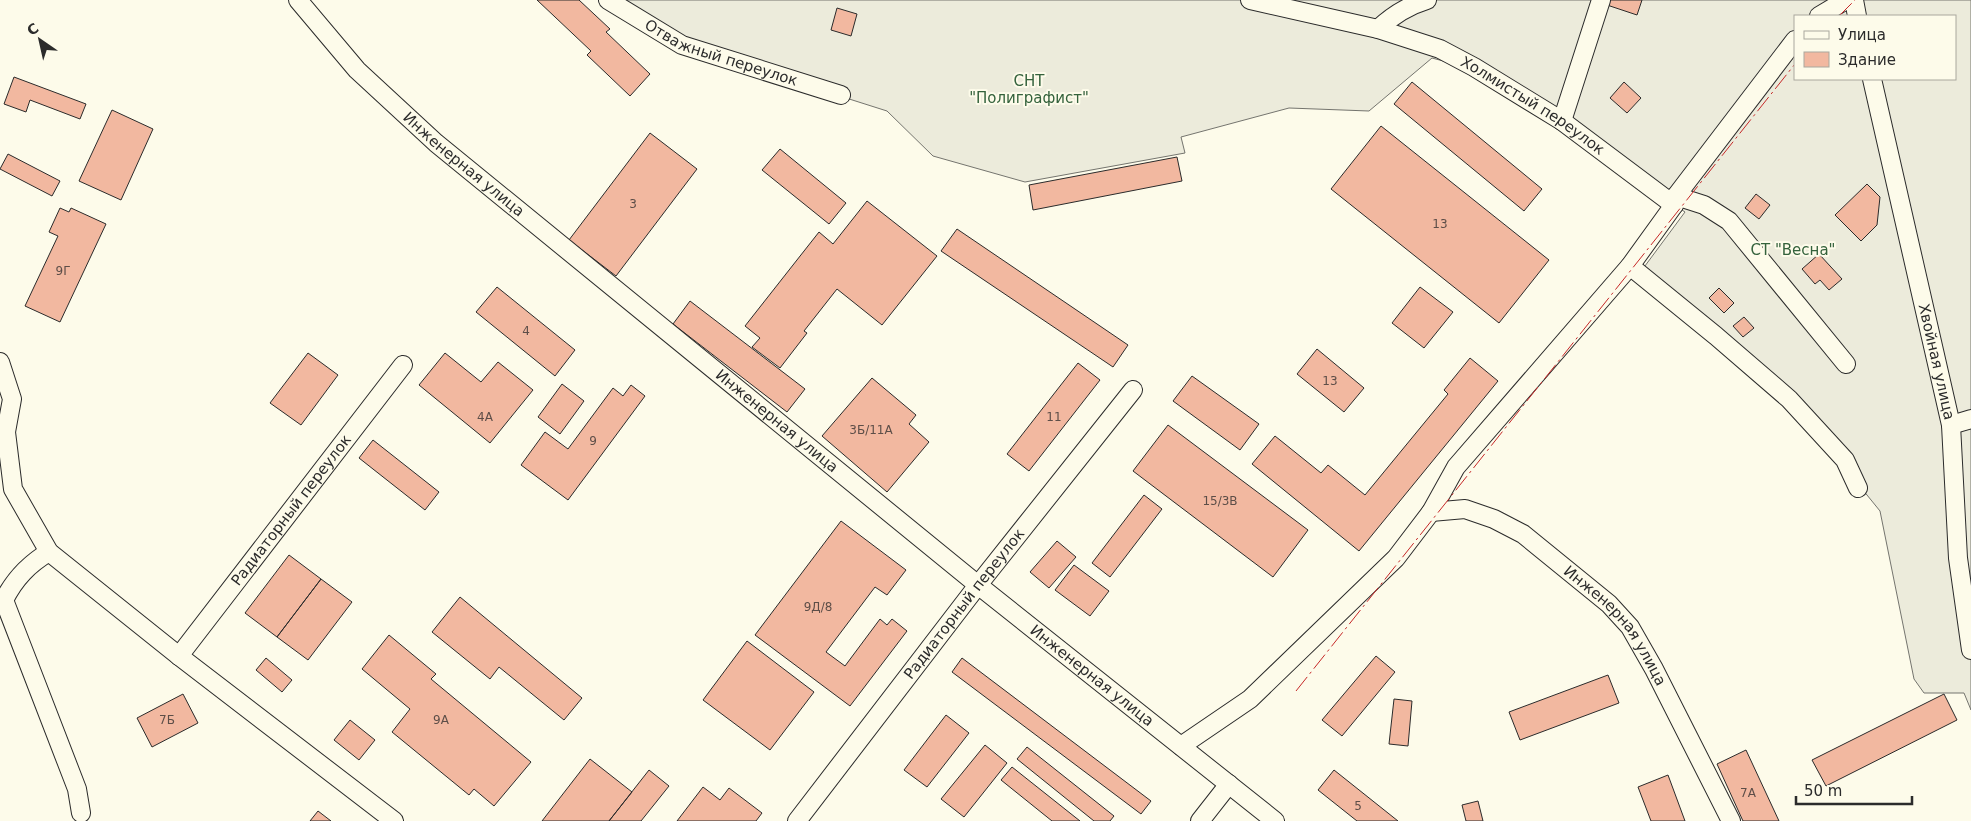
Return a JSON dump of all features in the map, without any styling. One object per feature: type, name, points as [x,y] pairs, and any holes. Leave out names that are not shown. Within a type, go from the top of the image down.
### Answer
[{"type":"street","name":"Инженерная улица","points":[[298,0],[356,70],[436,142],[978,585],[1275,821]]},
{"type":"street","name":"Отважный переулок","points":[[608,0],[682,45],[841,95]]},
{"type":"street","name":"Холмистый переулок","points":[[1250,0],[1378,30],[1440,49],[1474,67],[1562,121],[1675,201]]},
{"type":"street","points":[[1378,30],[1392,15],[1416,3],[1427,0]]},
{"type":"street","points":[[1562,121],[1601,0]]},
{"type":"street","points":[[1821,15],[1846,0]]},
{"type":"street","points":[[1854,0],[1858,15]]},
{"type":"street","points":[[1181,746],[1250,698],[1396,558],[1431,512],[1456,467],[1630,266],[1675,201],[1794,41]]},
{"type":"street","name":"Хвойная улица","points":[[1872,80],[1951,424],[1958,558],[1971,650]]},
{"type":"street","points":[[1675,201],[1704,205],[1729,221],[1846,364]]},
{"type":"street","points":[[1630,266],[1789,399],[1846,460],[1858,488]]},
{"type":"street","points":[[0,362],[12,399],[6,432],[13,489],[49,552],[179,656],[394,821]]},
{"type":"street","name":"Радиаторный переулок","points":[[179,656],[403,366]]},
{"type":"street","name":"Радиаторный переулок","points":[[797,821],[978,585],[1133,390]]},
{"type":"street","points":[[1951,424],[1971,419]]},
{"type":"street","name":"Инженерная улица","points":[[1431,512],[1465,508],[1494,519],[1523,534],[1609,604],[1630,627],[1654,669],[1731,821]]},
{"type":"street","points":[[49,552],[32,562],[12,584],[4,600],[77,789],[81,813]]},
{"type":"street","points":[[1200,821],[1229,784]]},
{"type":"green space","points":[[598,0],[1971,0],[1971,710],[1964,693],[1924,693],[1914,679],[1880,511],[1780,388],[1639,274],[1685,212],[1466,67],[1432,58],[1369,111],[1289,108],[1181,137],[1185,153],[1025,182],[933,156],[887,111],[676,44]]},
{"type":"building","points":[[537,0],[579,0],[610,29],[606,32],[650,74],[630,96],[587,55],[591,51]]},
{"type":"building","points":[[1608,0],[1642,0],[1637,15],[1607,5]]},
{"type":"building","points":[[837,8],[857,14],[851,36],[831,30]]},
{"type":"building","points":[[14,77],[86,104],[80,119],[30,100],[26,112],[4,104]]},
{"type":"building","points":[[1412,82],[1542,189],[1524,211],[1394,104]]},
{"type":"building","points":[[1624,82],[1641,98],[1627,113],[1610,98]]},
{"type":"building","points":[[112,110],[153,129],[121,200],[79,181]]},
{"type":"building","points":[[1381,126],[1549,260],[1499,323],[1331,189]]},
{"type":"building","points":[[650,133],[697,169],[616,276],[569,240]]},
{"type":"building","points":[[780,149],[846,203],[829,224],[762,170]]},
{"type":"building","points":[[8,154],[60,181],[52,196],[0,169]]},
{"type":"building","points":[[1177,157],[1182,181],[1033,210],[1029,185]]},
{"type":"building","points":[[1867,184],[1880,197],[1877,225],[1861,241],[1835,215]]},
{"type":"building","points":[[1756,194],[1770,205],[1759,219],[1745,208]]},
{"type":"building","points":[[867,201],[937,256],[882,325],[837,289],[804,331],[807,333],[780,368],[752,347],[760,338],[745,326],[819,232],[833,244]]},
{"type":"building","points":[[60,208],[69,212],[71,208],[106,224],[60,322],[25,306],[58,236],[49,232]]},
{"type":"building","points":[[957,229],[1128,345],[1113,367],[941,251]]},
{"type":"building","points":[[1819,254],[1842,279],[1829,290],[1820,280],[1815,284],[1802,269]]},
{"type":"building","points":[[497,287],[575,350],[555,376],[476,312]]},
{"type":"building","points":[[1420,287],[1453,312],[1424,348],[1392,323]]},
{"type":"building","points":[[1719,288],[1734,303],[1724,313],[1709,298]]},
{"type":"building","points":[[690,301],[805,389],[787,412],[673,324]]},
{"type":"building","points":[[1744,317],[1754,328],[1743,337],[1733,326]]},
{"type":"building","points":[[1317,349],[1364,388],[1344,412],[1297,374]]},
{"type":"building","points":[[308,353],[338,375],[301,425],[270,403]]},
{"type":"building","points":[[445,353],[481,382],[498,362],[533,390],[490,443],[419,385]]},
{"type":"building","points":[[1470,358],[1498,381],[1359,551],[1252,464],[1275,436],[1321,473],[1328,465],[1365,495],[1448,394],[1444,390]]},
{"type":"building","points":[[1078,363],[1100,380],[1029,471],[1007,454]]},
{"type":"building","points":[[1192,376],[1259,424],[1240,450],[1173,401]]},
{"type":"building","points":[[872,378],[916,415],[909,424],[929,442],[887,492],[822,436]]},
{"type":"building","points":[[562,384],[584,401],[560,434],[538,417]]},
{"type":"building","points":[[631,385],[645,396],[568,500],[521,465],[545,432],[568,449],[613,388],[623,396]]},
{"type":"building","points":[[1168,425],[1308,530],[1273,577],[1133,471]]},
{"type":"building","points":[[373,440],[439,492],[425,510],[359,458]]},
{"type":"building","points":[[1144,495],[1162,509],[1110,577],[1092,563]]},
{"type":"building","points":[[841,521],[906,570],[887,595],[875,587],[826,652],[845,666],[880,619],[887,625],[892,619],[907,631],[850,706],[755,635]]},
{"type":"building","points":[[1057,541],[1076,557],[1049,588],[1030,572]]},
{"type":"building","points":[[289,555],[321,579],[277,637],[245,613]]},
{"type":"building","points":[[1074,565],[1109,591],[1090,616],[1055,590]]},
{"type":"building","points":[[321,579],[352,602],[308,660],[277,637]]},
{"type":"building","points":[[460,597],[582,698],[564,720],[499,667],[490,679],[432,632]]},
{"type":"building","points":[[389,635],[436,674],[431,679],[531,762],[494,806],[474,789],[469,795],[392,732],[410,709],[362,669]]},
{"type":"building","points":[[747,641],[814,692],[770,750],[703,700]]},
{"type":"building","points":[[1376,656],[1395,672],[1342,736],[1322,720]]},
{"type":"building","points":[[266,658],[292,680],[282,692],[256,670]]},
{"type":"building","points":[[962,658],[1151,801],[1141,814],[952,672]]},
{"type":"building","points":[[1608,675],[1619,703],[1520,740],[1509,712]]},
{"type":"building","points":[[183,694],[198,723],[152,747],[137,718]]},
{"type":"building","points":[[1944,694],[1957,720],[1826,786],[1812,760]]},
{"type":"building","points":[[1394,699],[1412,701],[1408,746],[1389,744]]},
{"type":"building","points":[[946,715],[969,733],[927,787],[904,770]]},
{"type":"building","points":[[350,720],[375,740],[359,760],[334,740]]},
{"type":"building","points":[[985,745],[1007,763],[964,817],[941,799]]},
{"type":"building","points":[[1027,747],[1114,816],[1110,821],[1094,821],[1017,759]]},
{"type":"building","points":[[1746,750],[1779,821],[1743,821],[1717,764]]},
{"type":"building","points":[[590,759],[632,792],[609,821],[542,821]]},
{"type":"building","points":[[1012,767],[1080,821],[1052,821],[1001,780]]},
{"type":"building","points":[[649,770],[669,786],[641,821],[609,821]]},
{"type":"building","points":[[1334,770],[1398,821],[1357,821],[1318,790]]},
{"type":"building","points":[[1668,775],[1685,821],[1651,821],[1638,787]]},
{"type":"building","points":[[703,787],[720,800],[729,788],[762,813],[756,821],[677,821]]},
{"type":"building","points":[[1478,801],[1483,821],[1466,821],[1462,805]]},
{"type":"building","points":[[318,811],[331,821],[310,821]]},
{"type":"power","points":[[1840,15],[1855,0]]},
{"type":"power","points":[[1296,691],[1794,65]]},
{"type":"park label","name":"СНТ \"Полиграфист\"","points":[[1029,90]]},
{"type":"park label","name":"СТ \"Весна\"","points":[[1793,250]]}]
